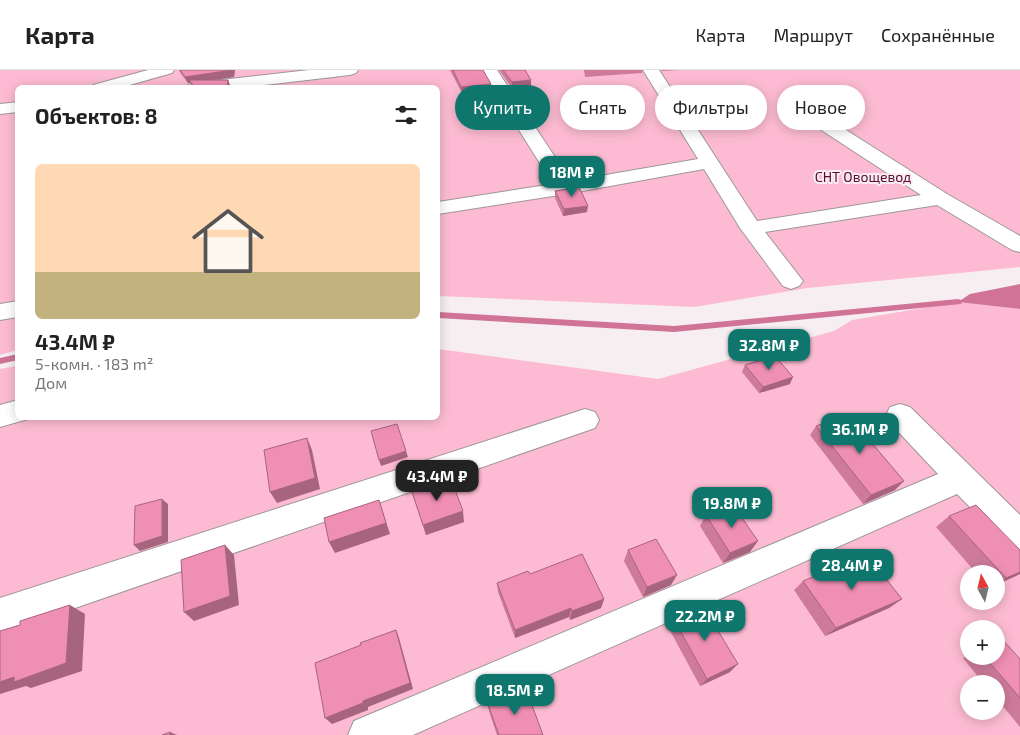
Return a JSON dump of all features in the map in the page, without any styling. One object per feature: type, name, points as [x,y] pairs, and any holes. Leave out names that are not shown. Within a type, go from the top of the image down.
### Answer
[{"type":"street","points":[[110,85],[166,70]]},
{"type":"street","points":[[246,85],[333,80],[350,70]]},
{"type":"street","points":[[489,70],[566,188]]},
{"type":"street","points":[[651,70],[751,228],[791,281]]},
{"type":"street","points":[[0,109],[15,107]]},
{"type":"street","points":[[834,130],[940,198],[1020,245]]},
{"type":"street","points":[[440,208],[566,188],[710,162]]},
{"type":"street","points":[[751,228],[940,198]]},
{"type":"street","points":[[0,312],[15,310]]},
{"type":"street","points":[[0,416],[15,412]]},
{"type":"street","points":[[900,415],[1020,536]]},
{"type":"street","points":[[0,616],[585,420]]},
{"type":"street","points":[[368,735],[961,478]]},
{"type":"green space","name":"СНТ Овощевод","points":[[0,70],[1020,70],[1020,267],[807,288],[695,307],[440,296],[440,85],[15,85],[15,351],[0,355]]},
{"type":"green space","points":[[958,302],[1020,309],[1020,735],[0,735],[0,369],[15,366],[15,420],[440,420],[440,349],[658,379],[834,331],[852,320]]},
{"type":"shaded area","points":[[1020,284],[1020,309],[958,302],[970,294]]},
{"type":"building","points":[[180,70],[232,70],[185,77]]},
{"type":"building","points":[[453,70],[483,70],[491,84],[481,85],[460,85]]},
{"type":"building","points":[[503,70],[525,70],[531,80],[512,82]]},
{"type":"building","points":[[189,80],[228,80],[227,85],[193,85]]},
{"type":"building","points":[[579,187],[588,206],[564,209],[555,191]]},
{"type":"building","points":[[775,356],[793,377],[763,387],[745,365]]},
{"type":"building","points":[[848,415],[904,481],[871,495],[816,426]]},
{"type":"building","points":[[397,424],[406,451],[379,460],[371,431]]},
{"type":"building","points":[[307,438],[315,478],[270,492],[264,450]]},
{"type":"building","points":[[451,479],[463,511],[423,525],[412,492]]},
{"type":"building","points":[[162,499],[162,536],[134,545],[135,506]]},
{"type":"building","points":[[379,500],[386,523],[329,542],[324,518]]},
{"type":"building","points":[[733,505],[758,541],[730,553],[706,515]]},
{"type":"building","points":[[976,505],[1020,550],[1020,572],[1006,578],[1005,565],[994,565],[949,516]]},
{"type":"building","points":[[656,539],[677,575],[647,587],[628,550]]},
{"type":"building","points":[[225,545],[230,596],[184,612],[181,560]]},
{"type":"building","points":[[582,554],[604,599],[572,611],[571,608],[515,630],[497,583],[528,571],[530,574]]},
{"type":"building","points":[[867,555],[902,599],[836,628],[803,581]]},
{"type":"building","points":[[70,605],[66,663],[14,682],[14,677],[0,682],[0,631],[20,625],[20,621]]},
{"type":"building","points":[[695,606],[701,617],[708,614],[738,664],[707,679],[672,616]]},
{"type":"building","points":[[396,630],[410,683],[325,718],[315,663],[361,645],[360,643]]},
{"type":"building","points":[[1005,642],[1020,659],[1020,698],[1005,680],[1005,675],[1000,675],[992,665],[1005,665]]},
{"type":"building","points":[[526,689],[543,735],[499,735],[488,705]]},
{"type":"waterway","points":[[440,315],[674,329],[958,302]]},
{"type":"waterway","points":[[0,361],[15,358]]}]
